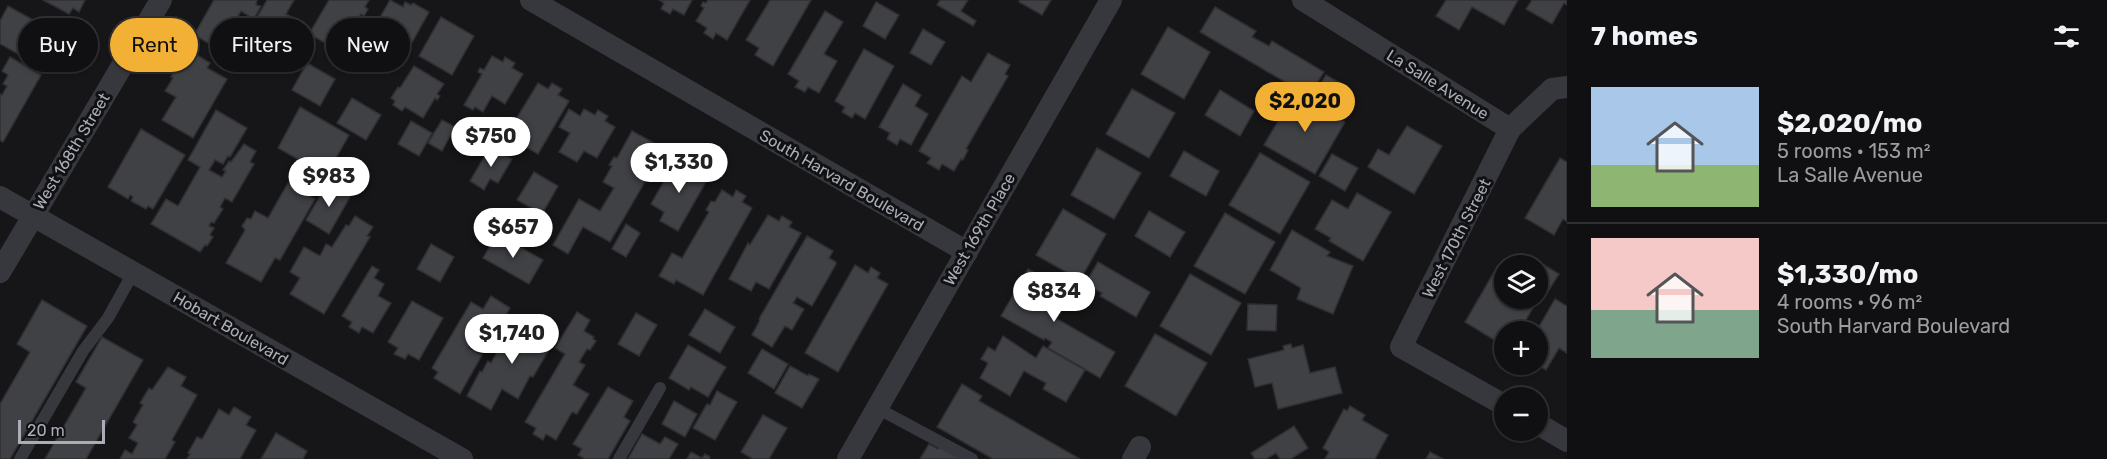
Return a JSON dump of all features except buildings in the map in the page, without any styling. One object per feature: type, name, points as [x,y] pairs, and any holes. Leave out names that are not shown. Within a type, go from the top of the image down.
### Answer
[{"type":"street","name":"West 168th Street","points":[[0,272],[161,0]]},
{"type":"street","name":"South Harvard Boulevard","points":[[531,0],[967,252]]},
{"type":"street","name":"West 169th Place","points":[[848,459],[1111,0]]},
{"type":"street","name":"La Salle Avenue","points":[[1303,0],[1510,129]]},
{"type":"street","points":[[1510,129],[1552,89],[1567,87]]},
{"type":"street","name":"West 170th Street","points":[[1494,399],[1401,347],[1510,129]]},
{"type":"street","name":"Hobart Boulevard","points":[[0,197],[462,459]]},
{"type":"street","points":[[1548,430],[1567,441]]},
{"type":"lane","points":[[20,459],[83,351],[108,318],[133,273]]},
{"type":"lane","points":[[619,459],[660,388]]},
{"type":"lane","points":[[877,408],[972,459]]}]
